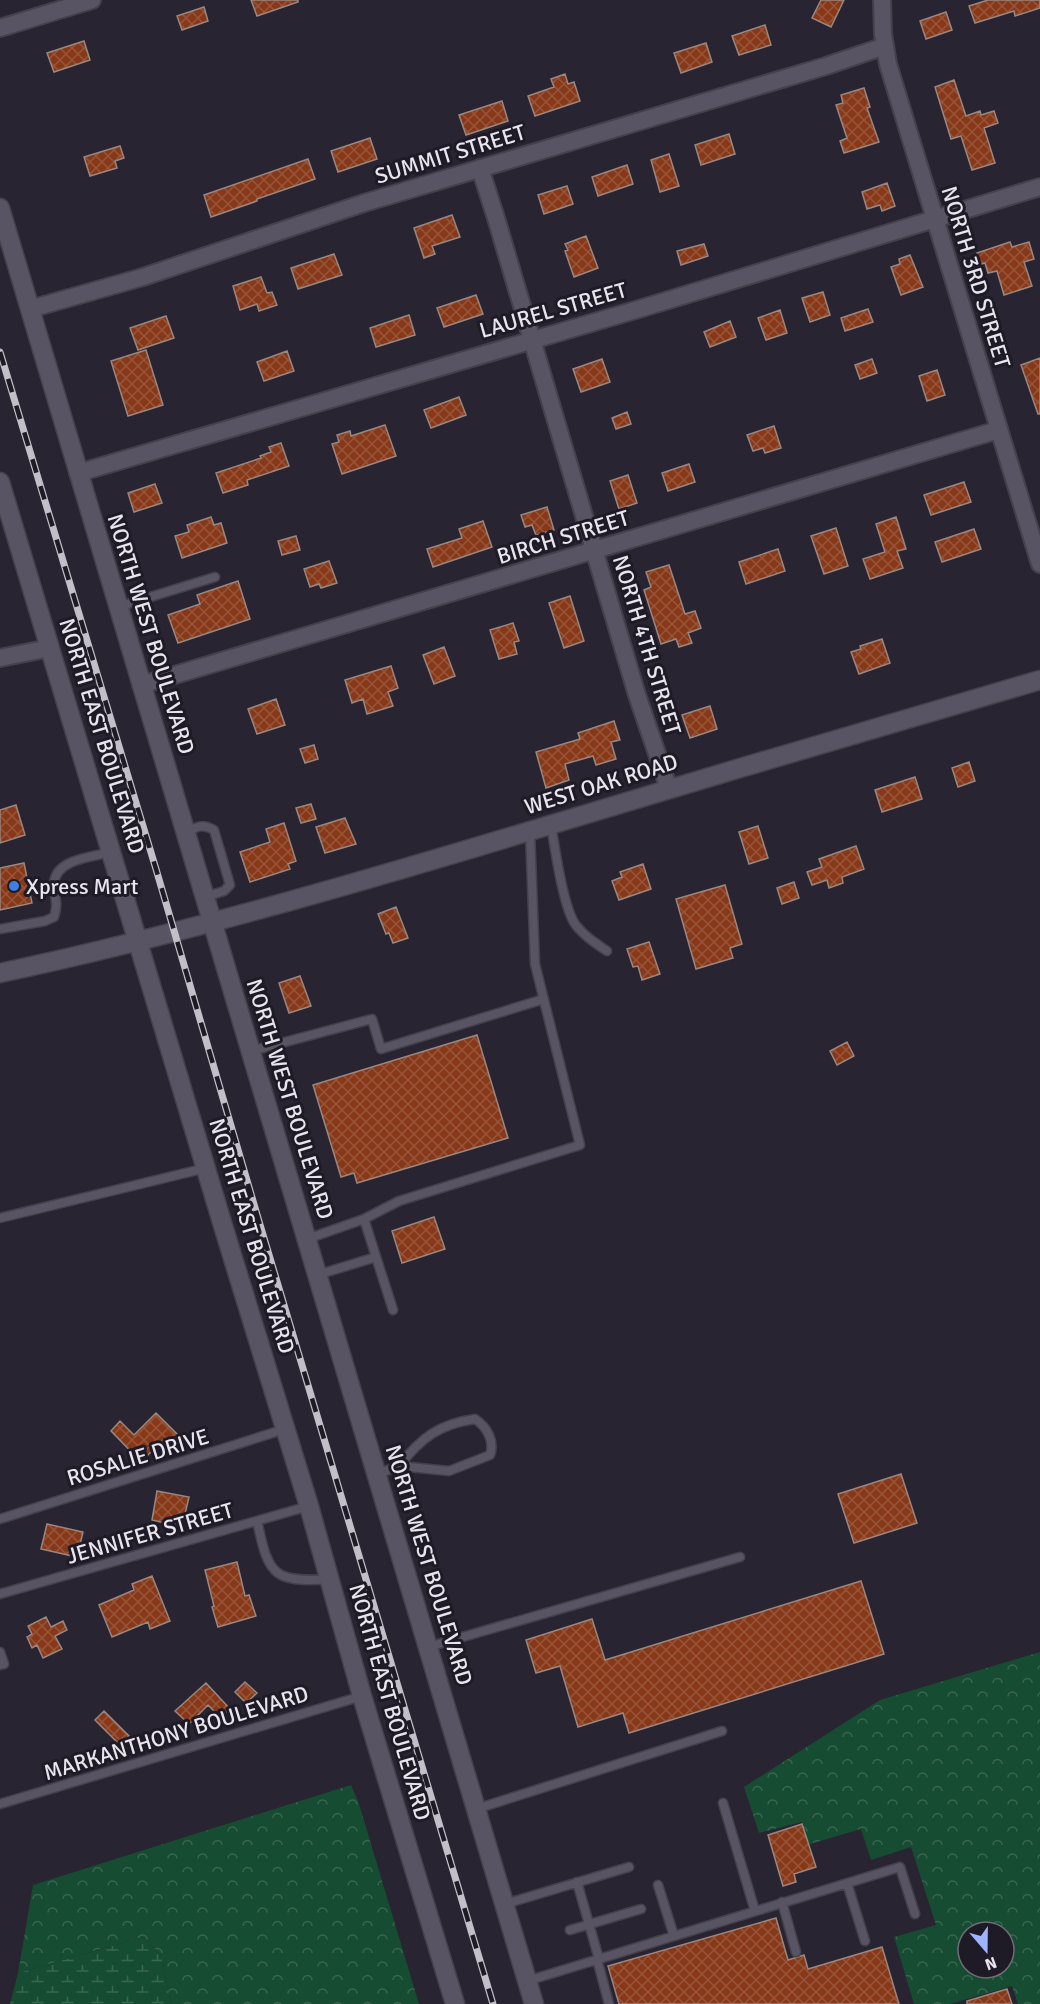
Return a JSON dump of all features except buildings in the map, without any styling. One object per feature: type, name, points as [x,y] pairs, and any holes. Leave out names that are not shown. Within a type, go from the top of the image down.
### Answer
[{"type":"main road","name":"NORTH WEST BOULEVARD","points":[[0,208],[534,2004]]},
{"type":"main road","name":"NORTH EAST BOULEVARD","points":[[0,482],[4,509],[50,648],[112,852],[309,1506],[362,1696],[455,2004]]},
{"type":"main road","name":"WEST OAK ROAD","points":[[0,973],[212,923],[1040,680]]},
{"type":"street","points":[[0,28],[93,0]]},
{"type":"street","name":"NORTH 3RD STREET","points":[[882,0],[888,64],[1040,564]]},
{"type":"street","name":"SUMMIT STREET","points":[[30,309],[143,277],[364,203],[826,66],[885,46]]},
{"type":"street","name":"NORTH 4TH STREET","points":[[480,168],[638,695],[669,789]]},
{"type":"street","name":"LAUREL STREET","points":[[78,473],[1040,188]]},
{"type":"street","name":"BIRCH STREET","points":[[141,685],[998,430]]},
{"type":"street","points":[[0,658],[50,648]]},
{"type":"lane","points":[[118,607],[215,577]]},
{"type":"lane","points":[[551,824],[567,903],[574,922],[589,939],[607,951]]},
{"type":"lane","points":[[185,833],[206,825],[214,830],[228,874],[230,885],[224,891],[205,898]]},
{"type":"lane","points":[[307,1239],[364,1219],[399,1201],[580,1145],[535,964],[530,831]]},
{"type":"lane","points":[[0,929],[45,921],[54,917],[58,906],[54,883],[58,870],[67,864],[112,852]]},
{"type":"lane","points":[[251,1051],[372,1018],[381,1049],[544,999]]},
{"type":"lane","points":[[0,1218],[206,1168]]},
{"type":"lane","points":[[364,1219],[393,1310]]},
{"type":"lane","points":[[317,1275],[376,1257]]},
{"type":"lane","points":[[376,1474],[399,1466],[449,1471],[490,1455],[493,1448],[485,1425],[475,1419],[459,1421],[430,1433],[414,1446],[399,1466]]},
{"type":"lane","name":"ROSALIE DRIVE","points":[[0,1519],[286,1429]]},
{"type":"lane","name":"JENNIFER STREET","points":[[0,1594],[309,1506]]},
{"type":"lane","points":[[257,1521],[269,1561],[278,1573],[306,1580],[330,1579]]},
{"type":"lane","points":[[428,1647],[740,1557]]},
{"type":"lane","points":[[0,1652],[4,1664],[0,1665]]},
{"type":"lane","name":"MARKANTHONY BOULEVARD","points":[[0,1804],[362,1696]]},
{"type":"lane","points":[[476,1809],[722,1731]]},
{"type":"lane","points":[[723,1803],[755,1911]]},
{"type":"lane","points":[[504,1904],[629,1867]]},
{"type":"lane","points":[[527,1981],[900,1867],[915,1914]]},
{"type":"lane","points":[[577,1882],[609,2004]]},
{"type":"lane","points":[[847,1883],[865,1941]]},
{"type":"lane","points":[[658,1885],[674,1936]]},
{"type":"lane","points":[[782,1902],[796,1952]]},
{"type":"lane","points":[[570,1930],[641,1909]]},
{"type":"green space","points":[[1040,1652],[1040,2004],[1018,2004],[1012,1986],[950,2004],[914,2004],[894,1937],[936,1925],[911,1847],[871,1860],[861,1829],[807,1845],[802,1822],[759,1833],[744,1787],[880,1700]]},
{"type":"green space","points":[[351,1785],[359,1804],[419,2004],[171,2004],[161,1955],[143,1937],[18,1973],[33,1885]]},
{"type":"green space","points":[[143,1937],[161,1955],[171,2004],[10,2004],[18,1973]]},
{"type":"railway","points":[[0,352],[493,2004]]},
{"type":"place","name":"Xpress Mart","points":[[14,886]]}]
